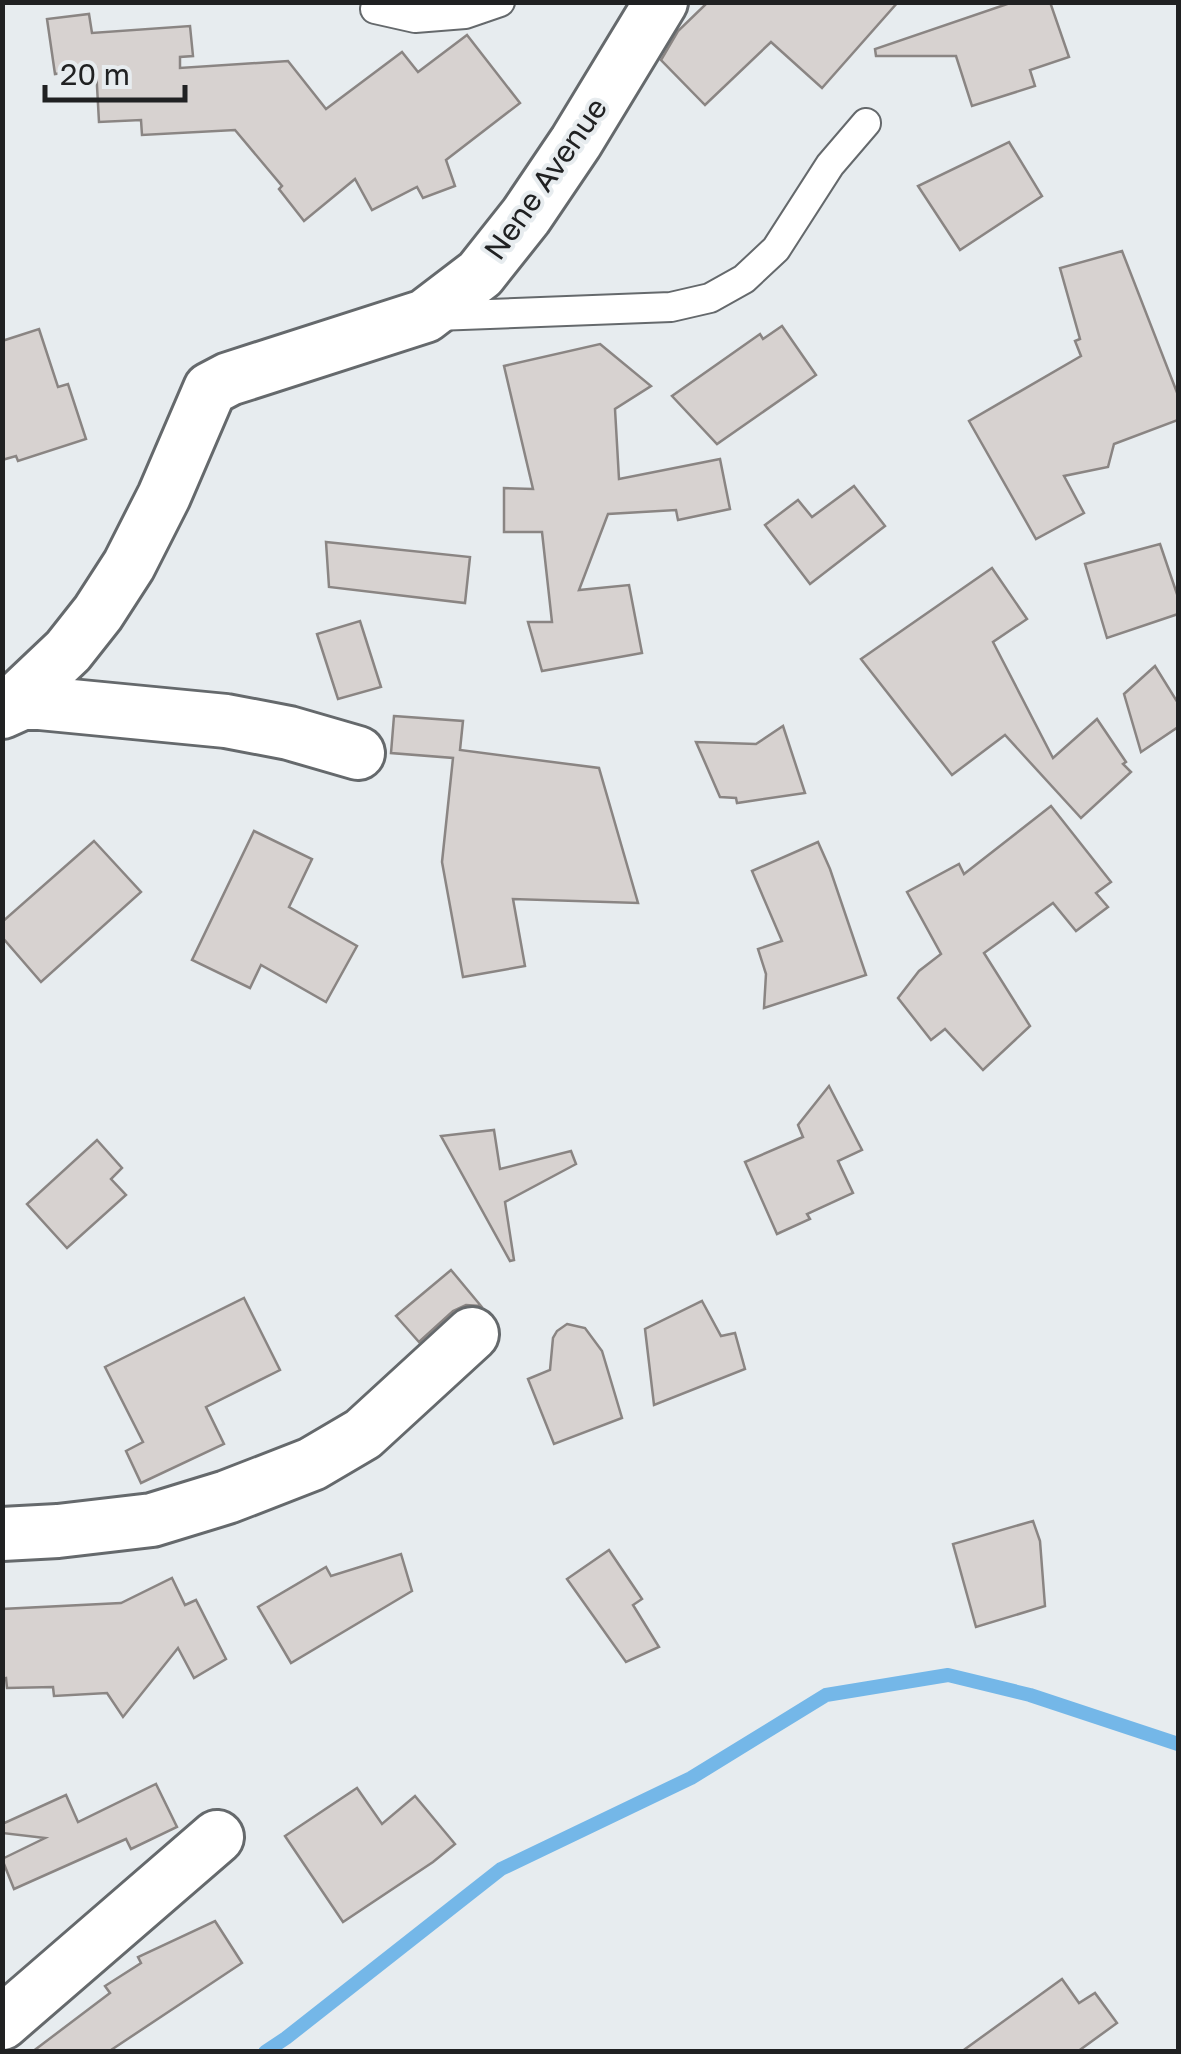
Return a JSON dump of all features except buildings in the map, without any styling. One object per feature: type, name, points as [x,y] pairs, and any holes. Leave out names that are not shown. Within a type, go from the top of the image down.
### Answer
[{"type":"street","name":"Nene Avenue","points":[[5,710],[68,651],[98,614],[129,565],[164,496],[210,389],[229,379],[425,316],[480,274],[526,216],[576,142],[661,2]]},
{"type":"street","points":[[5,710],[22,703],[40,703],[226,721],[289,733],[358,753]]},
{"type":"street","points":[[2,1534],[152,1520],[227,1497],[312,1464],[363,1434],[472,1334]]},
{"type":"street","points":[[2,2023],[218,1836]]},
{"type":"lane","points":[[375,9],[415,18],[465,14],[500,2]]},
{"type":"lane","points":[[425,316],[672,307],[710,298],[744,279],[776,248],[830,165],[866,123]]},
{"type":"waterway","points":[[265,2052],[501,1869],[691,1778],[826,1695],[948,1675],[1030,1695],[1178,1744]]}]
